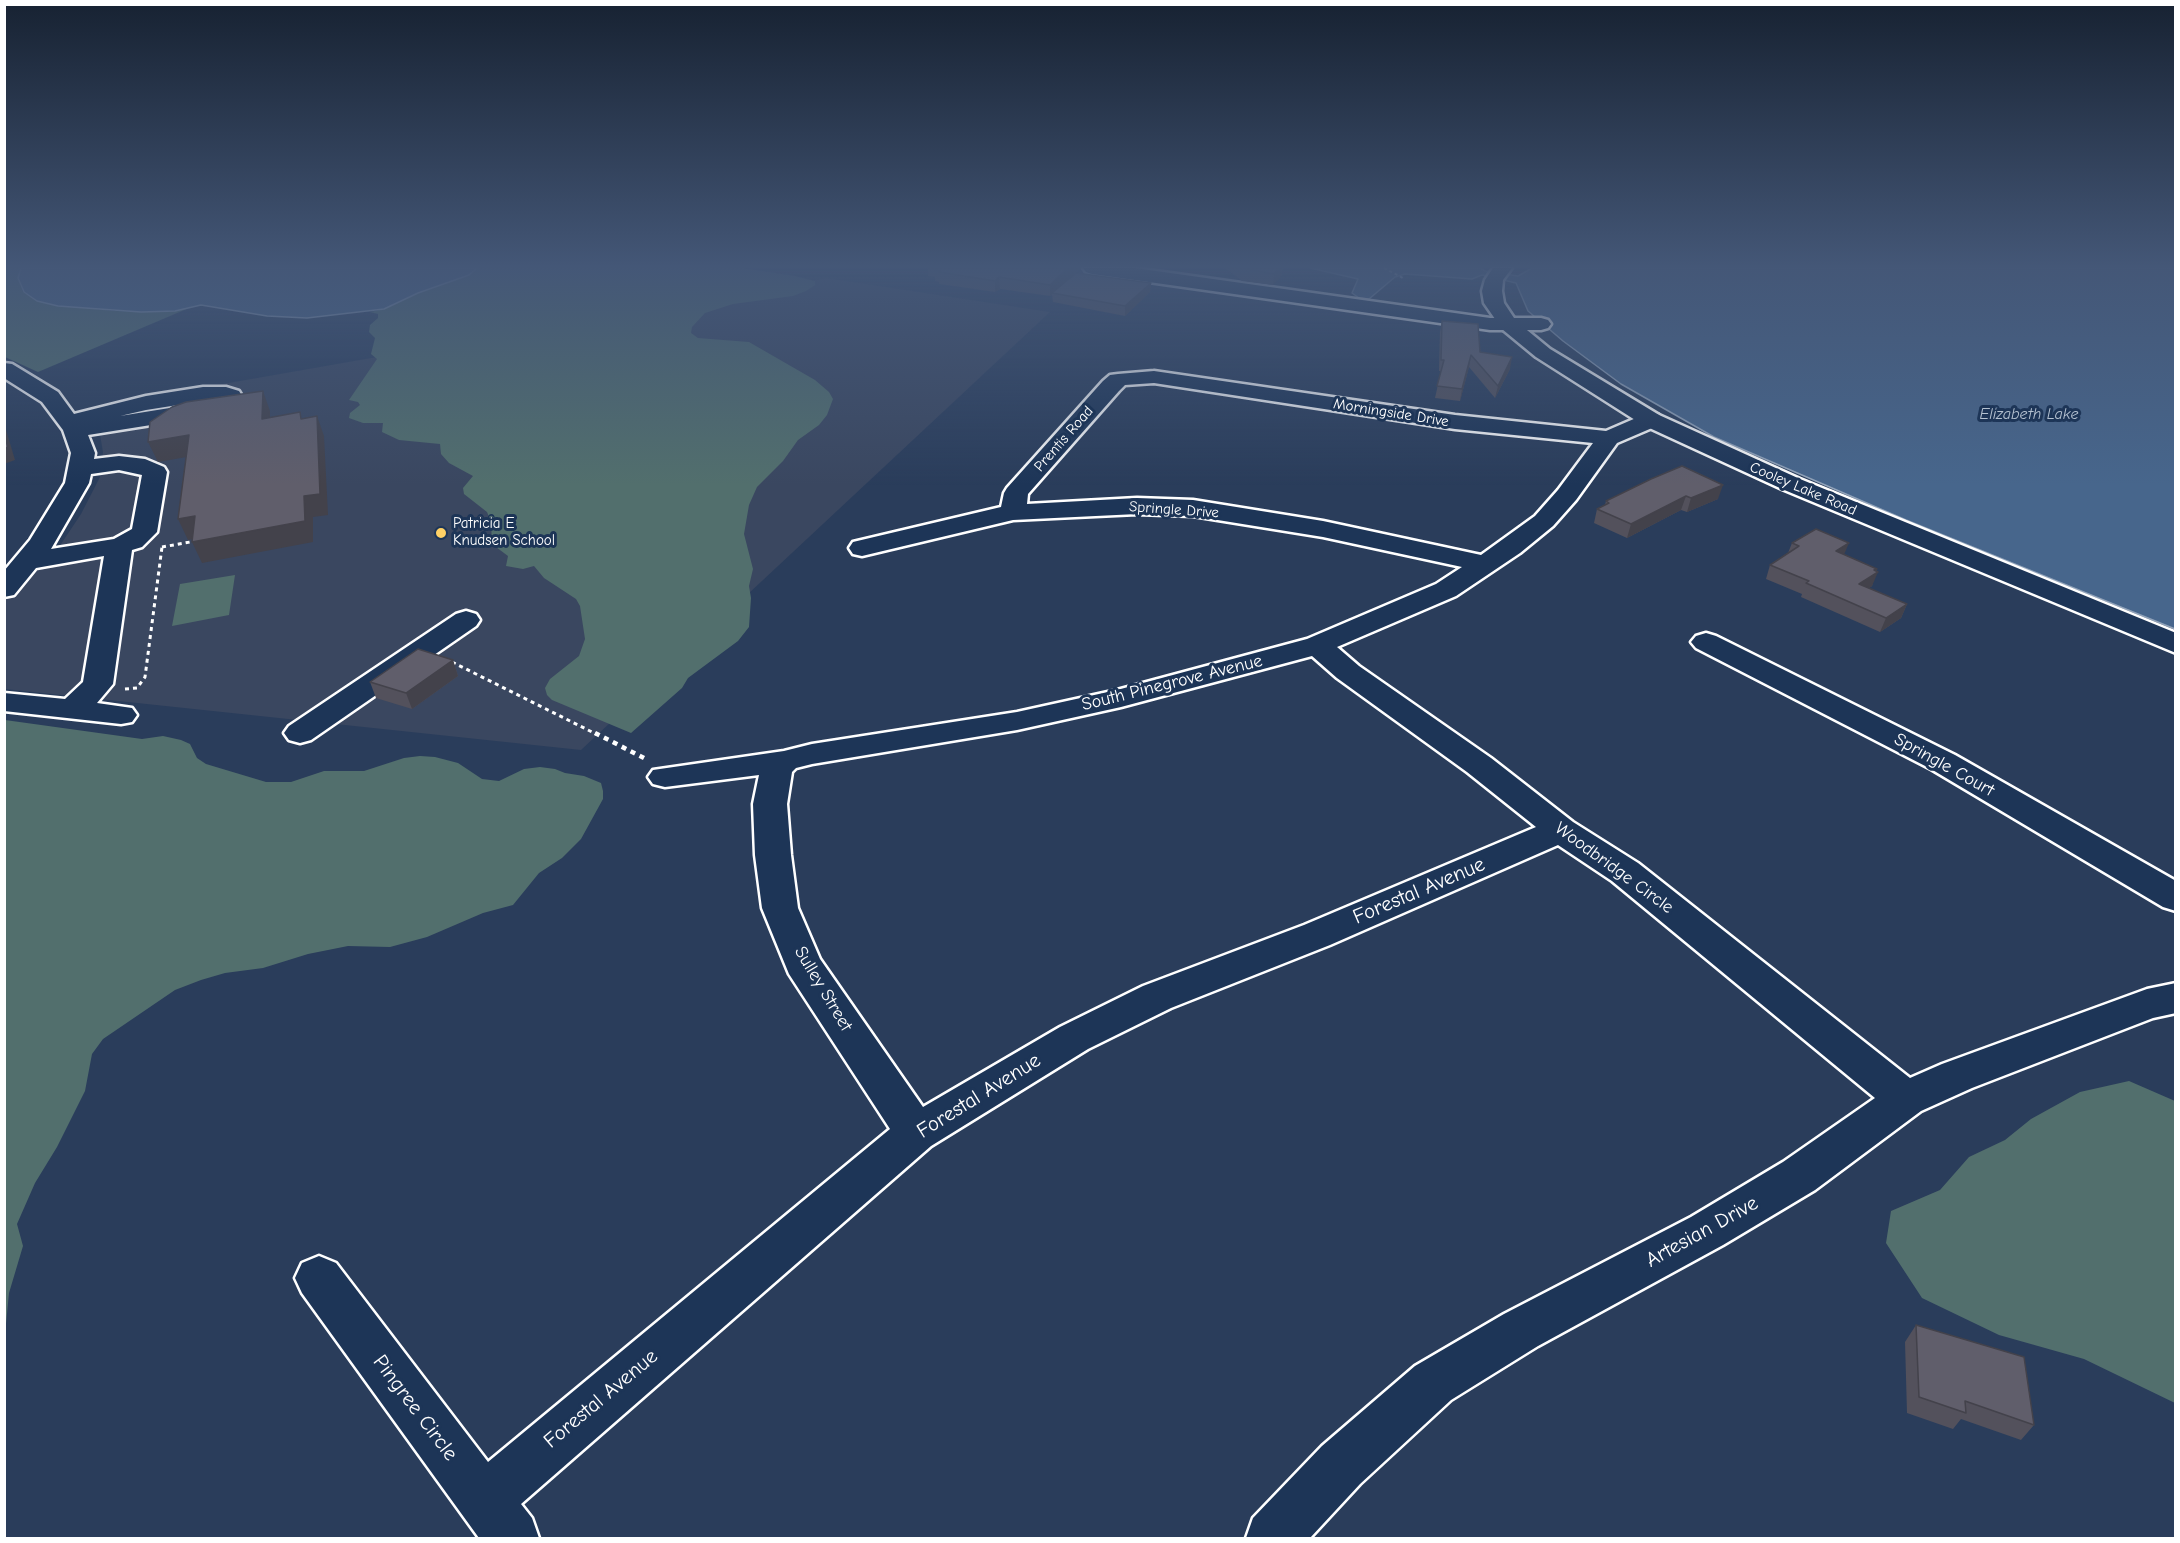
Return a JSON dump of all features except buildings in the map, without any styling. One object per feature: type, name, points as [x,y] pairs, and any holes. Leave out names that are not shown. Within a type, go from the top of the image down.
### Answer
[{"type":"street","name":"Cooley Lake Road","points":[[1527,340],[1578,377],[1651,420],[1791,484],[2175,644]]},
{"type":"street","points":[[4,369],[50,397],[71,426],[82,453],[77,483],[67,501],[28,561],[4,590]]},
{"type":"street","name":"Morningside Drive","points":[[1129,378],[1154,377],[1466,424],[1609,438],[1651,420]]},
{"type":"street","name":"Prentis Road","points":[[1013,512],[1016,494],[1053,450],[1111,386],[1118,380],[1129,378]]},
{"type":"street","points":[[210,394],[231,396],[229,401],[206,410],[71,426],[146,403],[210,394]]},
{"type":"street","name":"South Pinegrove Avenue","points":[[665,777],[784,761],[812,754],[1017,721],[1121,698],[1317,645],[1446,590],[1511,548],[1544,521],[1567,495],[1609,438]]},
{"type":"street","points":[[28,561],[119,546],[133,542],[144,532],[155,472],[145,466],[119,463],[80,468]]},
{"type":"street","name":"Springle Drive","points":[[862,548],[1013,512],[1137,506],[1194,508],[1323,529],[1485,564]]},
{"type":"street","points":[[73,709],[98,684],[119,546]]},
{"type":"street","points":[[300,733],[466,620]]},
{"type":"street","name":"Springle Court","points":[[1706,642],[1943,762],[2175,898]]},
{"type":"street","name":"Woodbridge Circle","points":[[1317,645],[1348,672],[1479,765],[1561,830],[1625,872],[1906,1099]]},
{"type":"street","points":[[4,702],[121,715]]},
{"type":"street","name":"Sulley Street","points":[[784,761],[776,770],[770,804],[773,855],[780,908],[803,964],[916,1133]]},
{"type":"street","name":"Forestal Avenue","points":[[498,1519],[916,1133],[1074,1038],[1157,997],[1317,935],[1561,830]]},
{"type":"street","name":"Artesian Drive","points":[[1274,1539],[1341,1465],[1433,1383],[1521,1330],[1707,1231],[1789,1183],[1906,1099],[1957,1076],[2147,1004],[2175,998]]},
{"type":"street","name":"Pingree Circle","points":[[319,1278],[498,1519]]},
{"type":"path","points":[[421,650],[447,659],[667,770],[665,777]]},
{"type":"shaded area","name":"Patricia E Knudsen School","points":[[474,340],[1020,340],[581,750],[5,689],[4,602],[55,553],[81,514],[100,477],[103,452],[99,429],[86,408]]},
{"type":"green space","points":[[5,340],[113,340],[38,372],[5,357]]},
{"type":"green space","points":[[374,340],[724,340],[749,342],[815,380],[829,392],[833,399],[827,415],[819,425],[798,440],[783,461],[757,487],[749,505],[744,534],[753,569],[749,586],[751,598],[749,627],[738,641],[688,678],[682,688],[631,733],[552,700],[545,688],[550,679],[579,656],[585,639],[580,606],[576,599],[544,578],[534,566],[523,569],[506,566],[508,556],[492,544],[491,522],[487,512],[464,494],[463,488],[473,476],[449,463],[441,454],[440,444],[399,440],[382,432],[383,423],[363,423],[349,418],[350,413],[360,405],[358,402],[349,400],[377,359],[371,354]]},
{"type":"green space","points":[[235,575],[229,615],[172,626],[180,584]]},
{"type":"green space","points":[[5,720],[142,739],[163,736],[181,740],[190,744],[197,758],[206,764],[266,782],[291,782],[324,771],[364,771],[404,758],[420,756],[458,763],[482,779],[499,781],[524,769],[540,767],[555,769],[601,783],[603,799],[581,839],[562,858],[539,873],[513,905],[483,913],[427,937],[390,947],[348,946],[308,954],[263,968],[225,973],[201,980],[175,990],[103,1039],[92,1054],[85,1091],[57,1147],[35,1183],[17,1224],[23,1246],[9,1293],[5,1334]]},
{"type":"green space","points":[[2129,1081],[2175,1101],[2175,1403],[2084,1359],[1999,1335],[1922,1298],[1886,1243],[1891,1211],[1940,1190],[1969,1157],[2005,1140],[2031,1119],[2080,1092]]},
{"type":"water","name":"Elizabeth Lake","points":[[2175,340],[2175,629],[1906,520],[1714,437],[1621,384],[1563,341]]},
{"type":"place","name":"Patricia E Knudsen School","points":[[441,533]]}]
